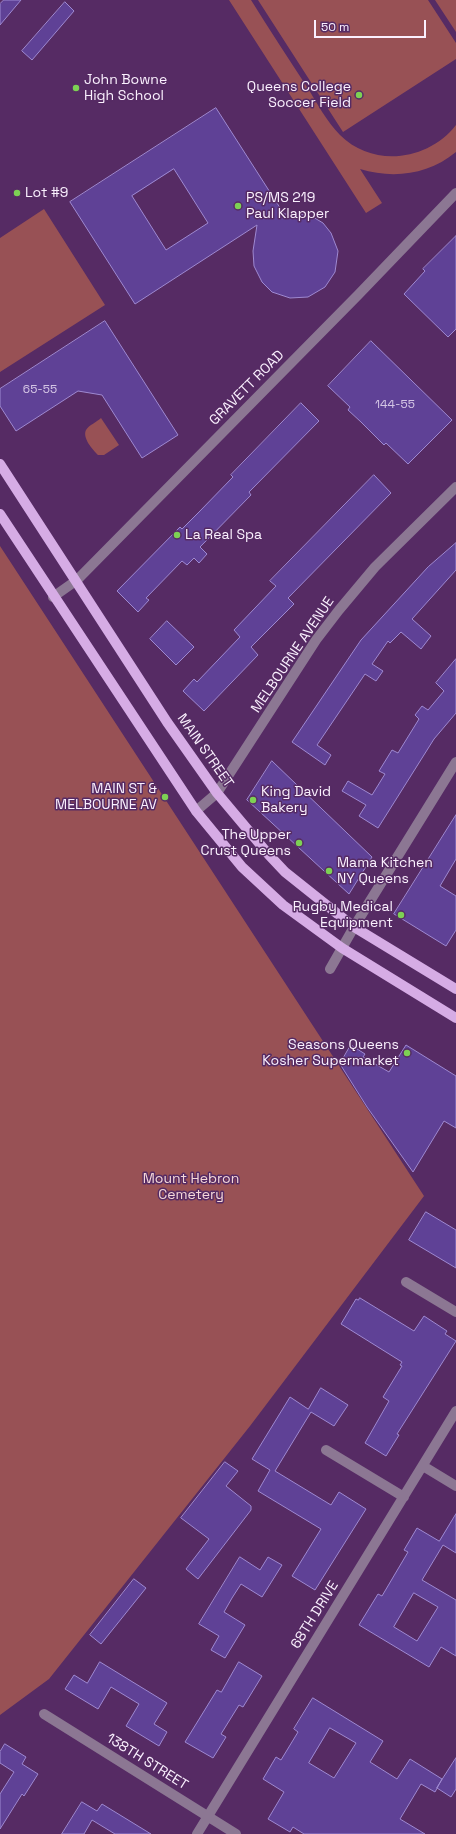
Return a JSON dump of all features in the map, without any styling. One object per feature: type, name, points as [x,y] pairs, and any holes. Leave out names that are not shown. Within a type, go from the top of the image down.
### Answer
[{"type":"main road","name":"MAIN STREET","points":[[0,464],[167,722],[217,792],[285,872],[354,927],[456,989]]},
{"type":"main road","points":[[0,514],[53,597],[196,811],[254,880],[283,905],[342,948],[456,1018]]},
{"type":"street","name":"GRAVETT ROAD","points":[[53,597],[76,580],[358,295],[456,193]]},
{"type":"street","name":"MELBOURNE AVENUE","points":[[196,811],[217,792],[316,640],[339,610],[375,567],[456,487]]},
{"type":"street","points":[[330,969],[354,927],[456,762]]},
{"type":"street","points":[[406,1282],[456,1312]]},
{"type":"street","name":"68TH DRIVE","points":[[197,1834],[456,1411]]},
{"type":"street","points":[[326,1450],[404,1497]]},
{"type":"street","points":[[423,1466],[456,1486]]},
{"type":"street","name":"138TH STREET","points":[[44,1714],[236,1834]]},
{"type":"green space","points":[[229,0],[251,0],[326,118],[335,130],[353,146],[384,156],[400,156],[416,153],[431,146],[444,137],[456,125],[456,152],[434,166],[410,173],[385,174],[360,169],[382,203],[366,213]]},
{"type":"green space","name":"Queens College Soccer Field","points":[[258,0],[428,0],[456,43],[456,59],[343,132]]},
{"type":"green space","points":[[435,0],[456,0],[456,32]]},
{"type":"green space","points":[[44,209],[105,305],[0,372],[0,238]]},
{"type":"green space","points":[[101,418],[119,445],[104,455],[98,455],[89,444],[85,437],[85,433],[89,427]]},
{"type":"green space","name":"Mount Hebron Cemetery","points":[[0,546],[424,1196],[250,1426],[49,1679],[0,1715]]},
{"type":"building","points":[[4,0],[21,0],[0,25],[0,4]]},
{"type":"building","points":[[65,2],[74,11],[32,60],[22,51]]},
{"type":"building","name":"PS/MS 219 Paul Klapper","points":[[216,108],[284,214],[299,214],[313,217],[323,223],[331,233],[338,251],[335,272],[325,287],[308,297],[290,298],[272,292],[262,282],[254,266],[253,251],[257,225],[135,304],[70,202]],"holes":[[[174,169],[208,223],[166,250],[132,196]]]},
{"type":"building","points":[[456,236],[456,329],[448,337],[404,294],[425,271],[423,269]]},
{"type":"building","points":[[105,321],[178,435],[142,458],[102,395],[78,391],[16,431],[0,406],[0,389]]},
{"type":"building","points":[[371,341],[452,420],[408,464],[386,443],[384,445],[348,410],[350,407],[328,386]]},
{"type":"building","points":[[301,403],[319,421],[249,492],[251,495],[200,547],[207,554],[199,563],[194,558],[187,565],[182,561],[146,598],[149,600],[138,612],[117,591],[180,527],[182,529],[199,512],[233,477],[231,475]]},
{"type":"building","points":[[374,475],[391,493],[288,598],[294,604],[251,647],[258,655],[204,711],[183,691],[194,679],[197,682],[240,637],[234,630],[276,586],[270,581]]},
{"type":"building","points":[[456,543],[456,570],[412,619],[431,636],[421,649],[401,632],[390,643],[388,641],[372,664],[383,671],[376,681],[365,674],[317,745],[331,755],[325,765],[292,742],[361,640],[428,567]]},
{"type":"building","points":[[167,621],[194,647],[176,665],[150,639]]},
{"type":"building","points":[[456,659],[456,713],[434,739],[378,828],[359,816],[366,805],[342,791],[348,781],[372,795],[385,774],[379,771],[392,750],[398,753],[419,719],[415,715],[422,706],[428,710],[444,691],[436,683]]},
{"type":"building","points":[[272,761],[372,857],[349,894],[247,800]]},
{"type":"building","points":[[456,815],[456,859],[440,886],[456,896],[456,930],[446,946],[394,914]]},
{"type":"building","points":[[351,1045],[365,1054],[363,1057],[389,1072],[406,1045],[456,1076],[456,1128],[444,1121],[413,1172],[367,1107],[340,1064]]},
{"type":"building","points":[[426,1212],[456,1230],[456,1268],[409,1240]]},
{"type":"building","points":[[360,1298],[414,1331],[424,1316],[447,1331],[445,1334],[456,1341],[397,1434],[399,1435],[386,1456],[365,1443],[389,1401],[383,1397],[402,1366],[400,1365],[402,1362],[341,1324],[356,1299],[358,1300]]},
{"type":"building","points":[[321,1388],[348,1405],[334,1426],[311,1412],[275,1471],[331,1505],[339,1492],[366,1509],[315,1590],[292,1576],[321,1529],[258,1491],[270,1470],[252,1459],[290,1397],[308,1409]]},
{"type":"building","points":[[225,1462],[238,1471],[226,1486],[251,1506],[251,1510],[198,1579],[186,1569],[209,1539],[181,1518]]},
{"type":"building","points":[[456,1514],[456,1553],[443,1545],[422,1580],[456,1600],[456,1656],[441,1647],[429,1667],[359,1625],[378,1594],[382,1596],[408,1552],[404,1550],[417,1528],[439,1541]],"holes":[[[414,1593],[438,1607],[417,1641],[394,1627]]]},
{"type":"building","points":[[240,1557],[260,1570],[268,1557],[282,1565],[262,1597],[241,1584],[232,1598],[224,1612],[245,1625],[225,1658],[211,1650],[219,1636],[199,1624]]},
{"type":"building","points":[[134,1579],[146,1588],[101,1644],[90,1635]]},
{"type":"building","points":[[100,1662],[167,1703],[154,1724],[167,1732],[159,1746],[126,1726],[139,1704],[111,1687],[98,1709],[65,1689],[74,1675],[87,1683]]},
{"type":"building","points":[[239,1662],[262,1676],[243,1707],[239,1705],[221,1734],[226,1737],[213,1758],[185,1742],[217,1690],[221,1692]]},
{"type":"building","points":[[313,1698],[383,1741],[370,1762],[397,1779],[410,1759],[442,1779],[435,1792],[421,1784],[400,1819],[425,1834],[304,1834],[293,1827],[290,1832],[268,1819],[284,1792],[263,1779],[276,1757],[281,1760],[298,1732],[294,1729]],"holes":[[[330,1728],[356,1743],[334,1778],[309,1763]]]},
{"type":"building","points":[[5,1744],[26,1757],[22,1764],[38,1774],[24,1796],[22,1794],[0,1829],[0,1794],[14,1772],[0,1763],[0,1752]]},
{"type":"building","points":[[456,1758],[456,1789],[451,1797],[437,1788]]},
{"type":"building","points":[[82,1802],[97,1811],[102,1804],[151,1834],[115,1834],[92,1820],[84,1834],[62,1834]]},
{"type":"place","name":"John Bowne High School","points":[[76,88]]},
{"type":"place","name":"Queens College Soccer Field","points":[[359,95]]},
{"type":"place","name":"Lot #9","points":[[17,193]]},
{"type":"place","name":"PS/MS 219 Paul Klapper","points":[[238,206]]},
{"type":"place","name":"La Real Spa","points":[[177,535]]},
{"type":"place","name":"MAIN ST & MELBOURNE AV","points":[[165,797]]},
{"type":"place","name":"King David Bakery","points":[[253,800]]},
{"type":"place","name":"The Upper Crust Queens","points":[[299,843]]},
{"type":"place","name":"Mama Kitchen NY Queens","points":[[329,871]]},
{"type":"place","name":"Rugby Medical Equipment","points":[[401,915]]},
{"type":"place","name":"Seasons Queens Kosher Supermarket","points":[[407,1053]]}]
